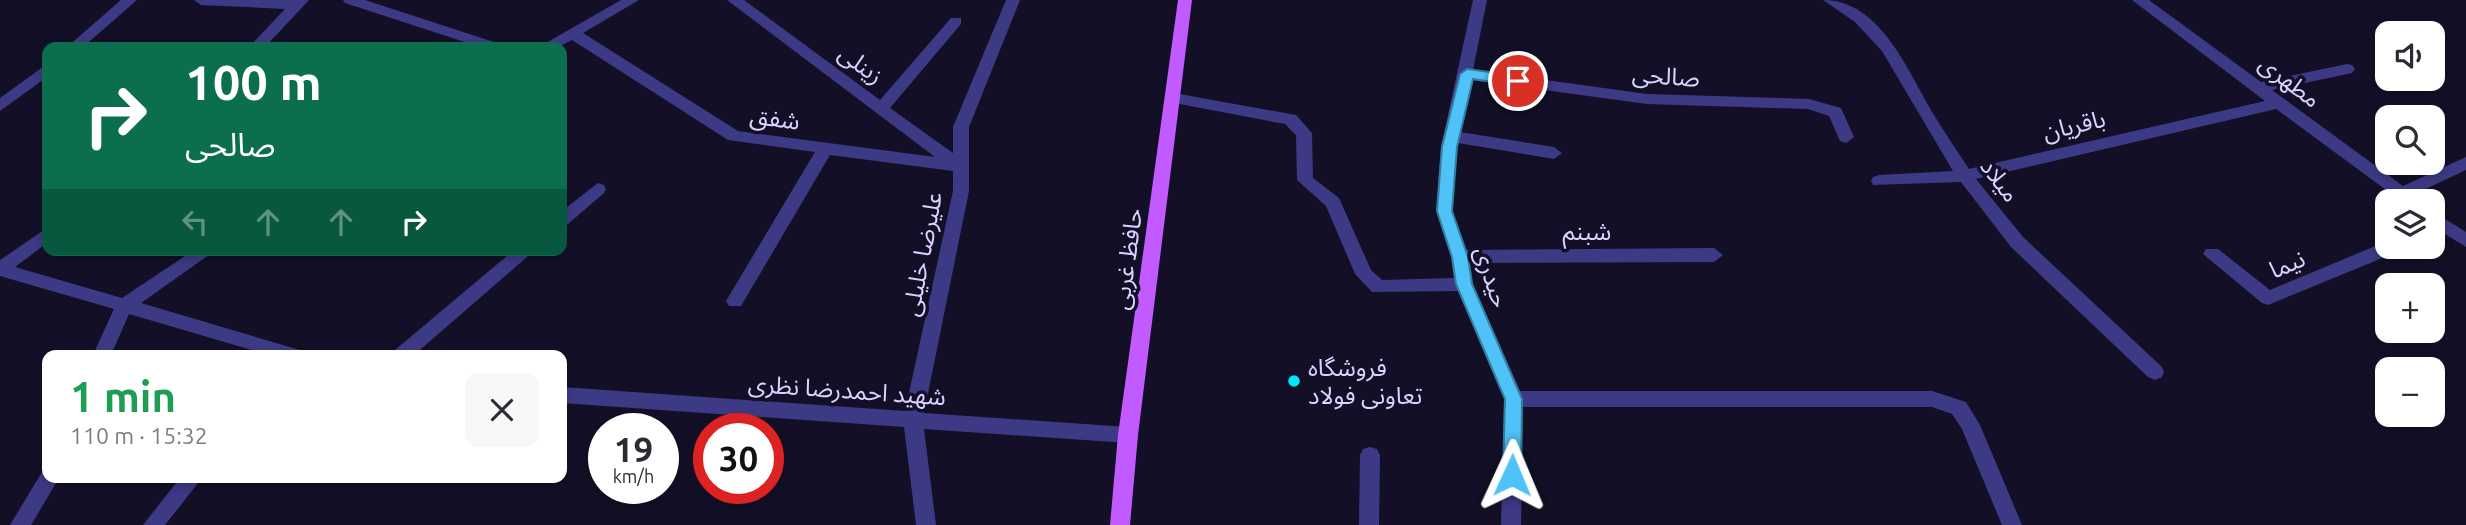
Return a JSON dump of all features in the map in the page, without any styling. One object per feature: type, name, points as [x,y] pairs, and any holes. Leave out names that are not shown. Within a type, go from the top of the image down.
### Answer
[{"type":"main road","name":"حافظ غربی","points":[[1121,525],[1128,435],[1185,0]]},
{"type":"street","points":[[80,42],[130,0]]},
{"type":"street","points":[[201,0],[300,2]]},
{"type":"street","points":[[350,0],[480,42]]},
{"type":"street","points":[[556,42],[632,0]]},
{"type":"street","name":"زینلی","points":[[734,0],[959,166]]},
{"type":"street","name":"علیرضا خلیلی","points":[[926,525],[913,419],[961,191],[961,127],[1013,0]]},
{"type":"street","name":"حیدری","points":[[1480,0],[1467,74],[1452,136],[1444,211],[1460,257],[1464,284],[1514,399],[1511,525]]},
{"type":"street","name":"میلاد","points":[[1830,0],[1860,19],[1888,48],[1965,176],[2017,242],[2155,372]]},
{"type":"street","name":"مطهری","points":[[2139,0],[2396,189]]},
{"type":"street","points":[[262,42],[300,2]]},
{"type":"street","points":[[882,107],[956,21]]},
{"type":"street","name":"شفق","points":[[572,33],[734,135],[959,166]]},
{"type":"street","points":[[2258,88],[2347,69]]},
{"type":"street","points":[[0,106],[42,73]]},
{"type":"street","name":"صالحی","points":[[1467,74],[1647,99],[1809,104],[1835,112],[1846,137]]},
{"type":"street","points":[[1174,98],[1290,119],[1304,133],[1305,180],[1333,202],[1364,275],[1378,287],[1464,284]]},
{"type":"street","name":"باقریان","points":[[1879,181],[1965,176],[2279,103]]},
{"type":"street","points":[[1452,136],[1554,153]]},
{"type":"street","points":[[735,301],[826,148]]},
{"type":"street","points":[[2421,189],[2466,163]]},
{"type":"street","points":[[567,216],[598,189]]},
{"type":"street","points":[[2445,228],[2466,241]]},
{"type":"street","points":[[0,269],[42,238]]},
{"type":"street","name":"نیما","points":[[2211,254],[2268,298],[2375,254]]},
{"type":"street","name":"شبنم","points":[[1460,257],[1714,255]]},
{"type":"street","points":[[104,350],[124,306],[198,256]]},
{"type":"street","points":[[408,350],[519,256]]},
{"type":"street","points":[[0,269],[276,350]]},
{"type":"street","name":"شهید احمدرضا نظری","points":[[567,395],[1128,435]]},
{"type":"street","points":[[1514,399],[1932,399],[1959,408],[1970,425],[2012,525]]},
{"type":"street","points":[[1369,525],[1370,455]]},
{"type":"street","points":[[20,525],[46,483]]},
{"type":"street","points":[[152,525],[188,483]]},
{"type":"place","name":"فروشگاه تعاونی فولاد","points":[[1294,381]]},
{"type":"route","points":[[1512,475],[1514,399],[1464,284],[1460,257],[1444,211],[1449,147],[1467,74],[1518,81]]}]
